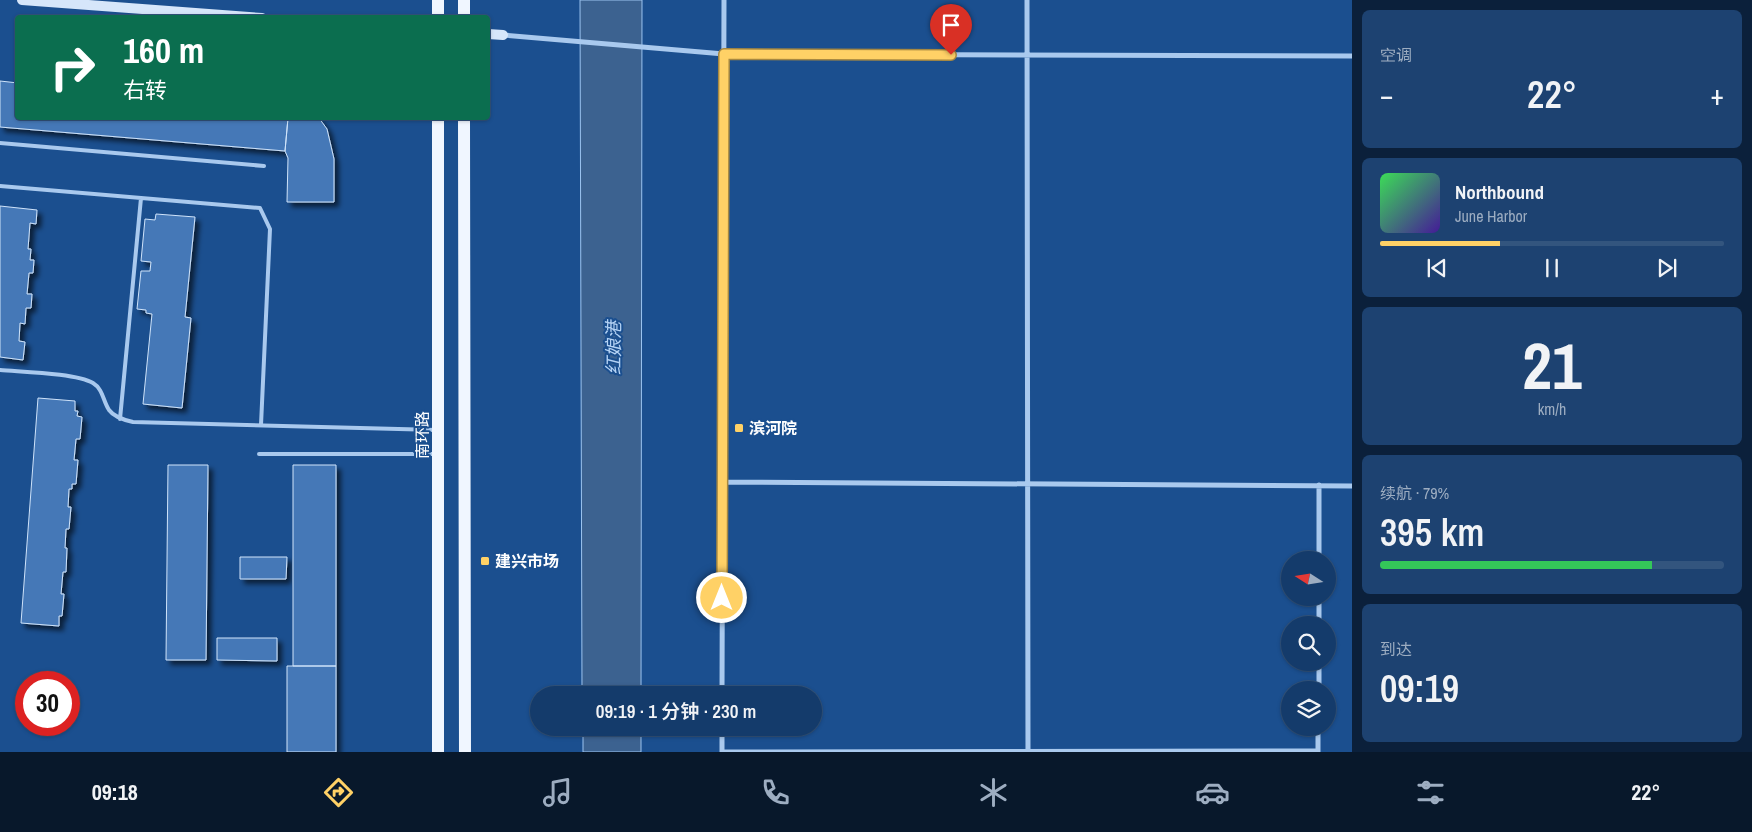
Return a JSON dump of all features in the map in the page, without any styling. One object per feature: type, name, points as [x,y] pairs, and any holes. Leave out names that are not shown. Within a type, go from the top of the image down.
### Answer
[{"type":"main road","points":[[438,0],[438,15]]},
{"type":"main road","points":[[464,0],[464,15]]},
{"type":"main road","name":"南环路","points":[[438,120],[438,752]]},
{"type":"main road","points":[[464,120],[465,752]]},
{"type":"street","points":[[22,0],[222,15]]},
{"type":"street","points":[[722,686],[724,0]]},
{"type":"street","points":[[1027,0],[1028,752]]},
{"type":"street","points":[[490,34],[724,54],[1352,56]]},
{"type":"street","points":[[723,482],[1352,486]]},
{"type":"street","points":[[1319,551],[1320,486]]},
{"type":"street","points":[[722,736],[722,752],[1318,751],[1318,736]]},
{"type":"lane","points":[[0,143],[264,166]]},
{"type":"lane","points":[[0,186],[260,208],[270,229],[260,426]]},
{"type":"lane","points":[[120,419],[141,198]]},
{"type":"lane","points":[[0,370],[80,378],[94,384],[101,392],[110,411],[120,419],[133,422],[439,430]]},
{"type":"lane","points":[[258,454],[438,454]]},
{"type":"water","name":"红娘港","points":[[580,0],[642,0],[641,686],[582,686]]},
{"type":"water","points":[[583,736],[641,736],[641,752],[583,752]]},
{"type":"building","points":[[0,81],[15,83],[15,120],[288,120],[285,151],[0,127]]},
{"type":"building","points":[[288,120],[320,120],[327,129],[334,159],[334,202],[287,202],[288,158],[285,151]]},
{"type":"building","points":[[0,206],[37,210],[36,224],[30,223],[28,249],[31,249],[30,260],[34,260],[33,273],[29,273],[27,294],[32,294],[31,308],[26,308],[25,324],[20,323],[19,341],[25,342],[23,360],[0,357]]},
{"type":"building","points":[[156,214],[195,217],[185,317],[191,318],[182,408],[143,404],[152,314],[146,313],[146,310],[137,309],[141,271],[150,271],[151,262],[141,261],[145,219],[155,220]]},
{"type":"building","points":[[38,398],[75,401],[75,411],[78,411],[77,416],[82,417],[80,439],[76,439],[74,460],[78,460],[76,484],[72,484],[72,489],[69,489],[68,507],[71,507],[69,529],[66,529],[66,572],[63,572],[61,594],[64,594],[62,616],[59,616],[59,626],[21,623]]},
{"type":"building","points":[[168,465],[208,465],[206,660],[166,660]]},
{"type":"building","points":[[293,465],[336,465],[336,666],[293,666]]},
{"type":"building","points":[[240,557],[287,557],[286,579],[240,579]]},
{"type":"building","points":[[217,638],[277,638],[277,661],[217,660]]},
{"type":"building","points":[[287,666],[336,666],[336,752],[287,752]]},
{"type":"place","name":"滨河院","points":[[739,428]]},
{"type":"place","name":"建兴市场","points":[[485,561]]},
{"type":"route","points":[[722,598],[724,54],[951,55]]}]
